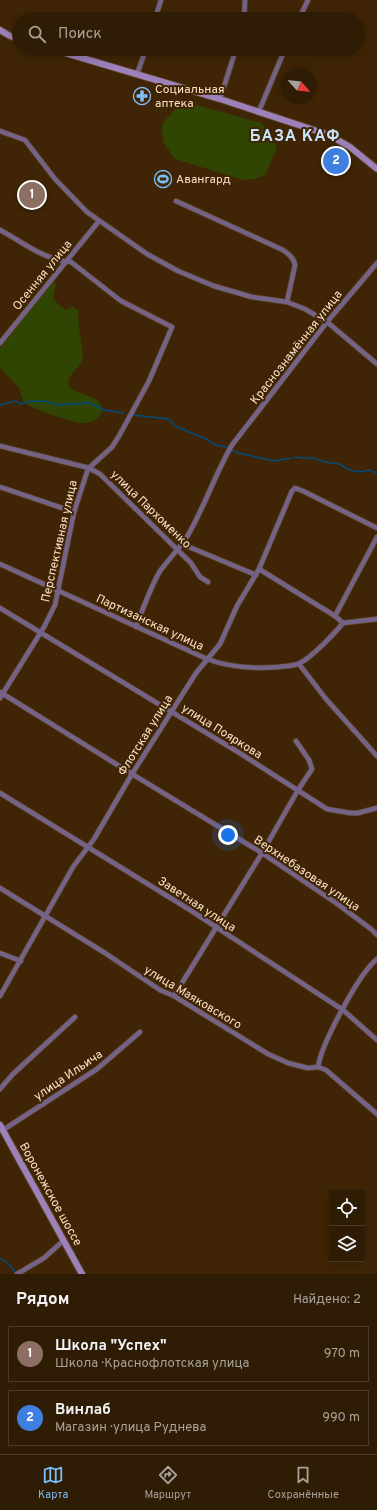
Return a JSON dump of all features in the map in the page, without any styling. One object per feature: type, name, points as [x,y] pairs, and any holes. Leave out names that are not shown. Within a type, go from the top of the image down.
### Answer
[{"type":"main road","points":[[0,30],[12,37]]},
{"type":"main road","points":[[76,56],[259,111],[332,136],[350,147],[377,169]]},
{"type":"main road","name":"Воронежское шоссе","points":[[1,1129],[82,1274]]},
{"type":"street","points":[[157,12],[161,0]]},
{"type":"street","points":[[244,12],[245,0]]},
{"type":"street","points":[[302,12],[308,0]]},
{"type":"street","points":[[137,74],[143,56]]},
{"type":"street","points":[[220,99],[234,56]]},
{"type":"street","points":[[259,111],[283,56]]},
{"type":"street","points":[[0,131],[25,140],[55,179],[87,212],[147,254],[178,271],[214,286],[241,294],[287,302],[305,309],[327,322],[377,364]]},
{"type":"street","points":[[176,201],[276,247],[290,255],[294,260],[295,265],[287,302]]},
{"type":"street","name":"Осенняя улица","points":[[0,343],[99,221]]},
{"type":"street","points":[[0,230],[43,254],[60,261],[67,260]]},
{"type":"street","name":"Перспективная улица","points":[[1,694],[40,633],[55,605],[74,512],[85,476],[89,468],[112,447],[119,436],[149,381],[172,327],[121,301],[67,260]]},
{"type":"street","name":"Краснознамённая улица","points":[[182,544],[201,511],[232,445],[327,322],[377,263]]},
{"type":"street","name":"улица Пархоменко","points":[[0,446],[89,468],[100,474],[191,563],[200,577],[208,582]]},
{"type":"street","points":[[0,487],[74,512]]},
{"type":"street","name":"Флотская улица","points":[[0,996],[72,867],[94,839],[132,774],[200,667],[220,644],[237,606],[259,569],[292,491],[295,488],[304,491],[377,528]]},
{"type":"street","points":[[335,616],[377,537]]},
{"type":"street","points":[[136,627],[155,580],[182,544]]},
{"type":"street","name":"улица Пархоменко","points":[[182,544],[256,575]]},
{"type":"street","name":"Партизанская улица","points":[[0,564],[207,659],[227,666],[250,668],[282,667],[299,664]]},
{"type":"street","points":[[259,569],[335,616],[343,624]]},
{"type":"street","name":"улица Пояркова","points":[[0,608],[171,711],[327,809],[342,813],[358,813],[377,808]]},
{"type":"street","points":[[377,619],[343,624],[331,637],[299,664],[326,698],[377,756]]},
{"type":"street","name":"Верхнебазовая улица","points":[[1,694],[262,853],[336,903],[377,935]]},
{"type":"street","points":[[174,996],[312,769],[312,766],[296,741]]},
{"type":"street","name":"Заветная улица","points":[[0,793],[88,847],[343,1010],[377,1040]]},
{"type":"street","name":"улица Маяковского","points":[[0,888],[105,953],[160,990],[174,996],[268,1054],[301,1067],[318,1067],[326,1070],[377,1114]]},
{"type":"street","points":[[0,952],[20,961]]},
{"type":"street","points":[[318,1067],[321,1054],[343,1010],[363,974],[377,959]]},
{"type":"street","points":[[0,1089],[13,1074],[75,1018]]},
{"type":"street","name":"улица Ильича","points":[[1,1129],[96,1069],[140,1032]]},
{"type":"street","points":[[17,1274],[44,1258],[64,1240]]},
{"type":"green space","points":[[193,104],[261,123],[271,134],[277,148],[265,175],[254,179],[243,180],[175,159],[163,142],[162,124],[176,108]]},
{"type":"green space","points":[[52,282],[56,284],[54,300],[66,310],[73,307],[79,311],[78,319],[83,359],[70,377],[69,385],[72,389],[92,397],[98,401],[101,406],[100,415],[96,419],[88,422],[79,423],[72,421],[44,412],[25,403],[20,389],[0,368],[0,348]]},
{"type":"waterway","points":[[0,405],[15,401],[21,404],[25,402],[45,401],[57,405],[90,403],[104,410],[124,413]]},
{"type":"waterway","points":[[133,415],[169,419],[175,426],[206,439],[216,445],[227,447],[238,453],[274,461],[291,458]]},
{"type":"waterway","points":[[295,457],[313,458],[339,464],[350,470],[360,472],[369,470],[377,473]]},
{"type":"waterway","points":[[0,1258],[10,1265],[15,1272]]},
{"type":"place","name":"Социальная аптека","points":[[142,96]]},
{"type":"place","name":"Винлаб","points":[[336,161]]},
{"type":"place","name":"Авангард","points":[[163,179]]},
{"type":"place","name":"Школа \"Успех\"","points":[[32,195]]},
{"type":"district","name":"БАЗА КАФ","points":[[295,135]]}]
